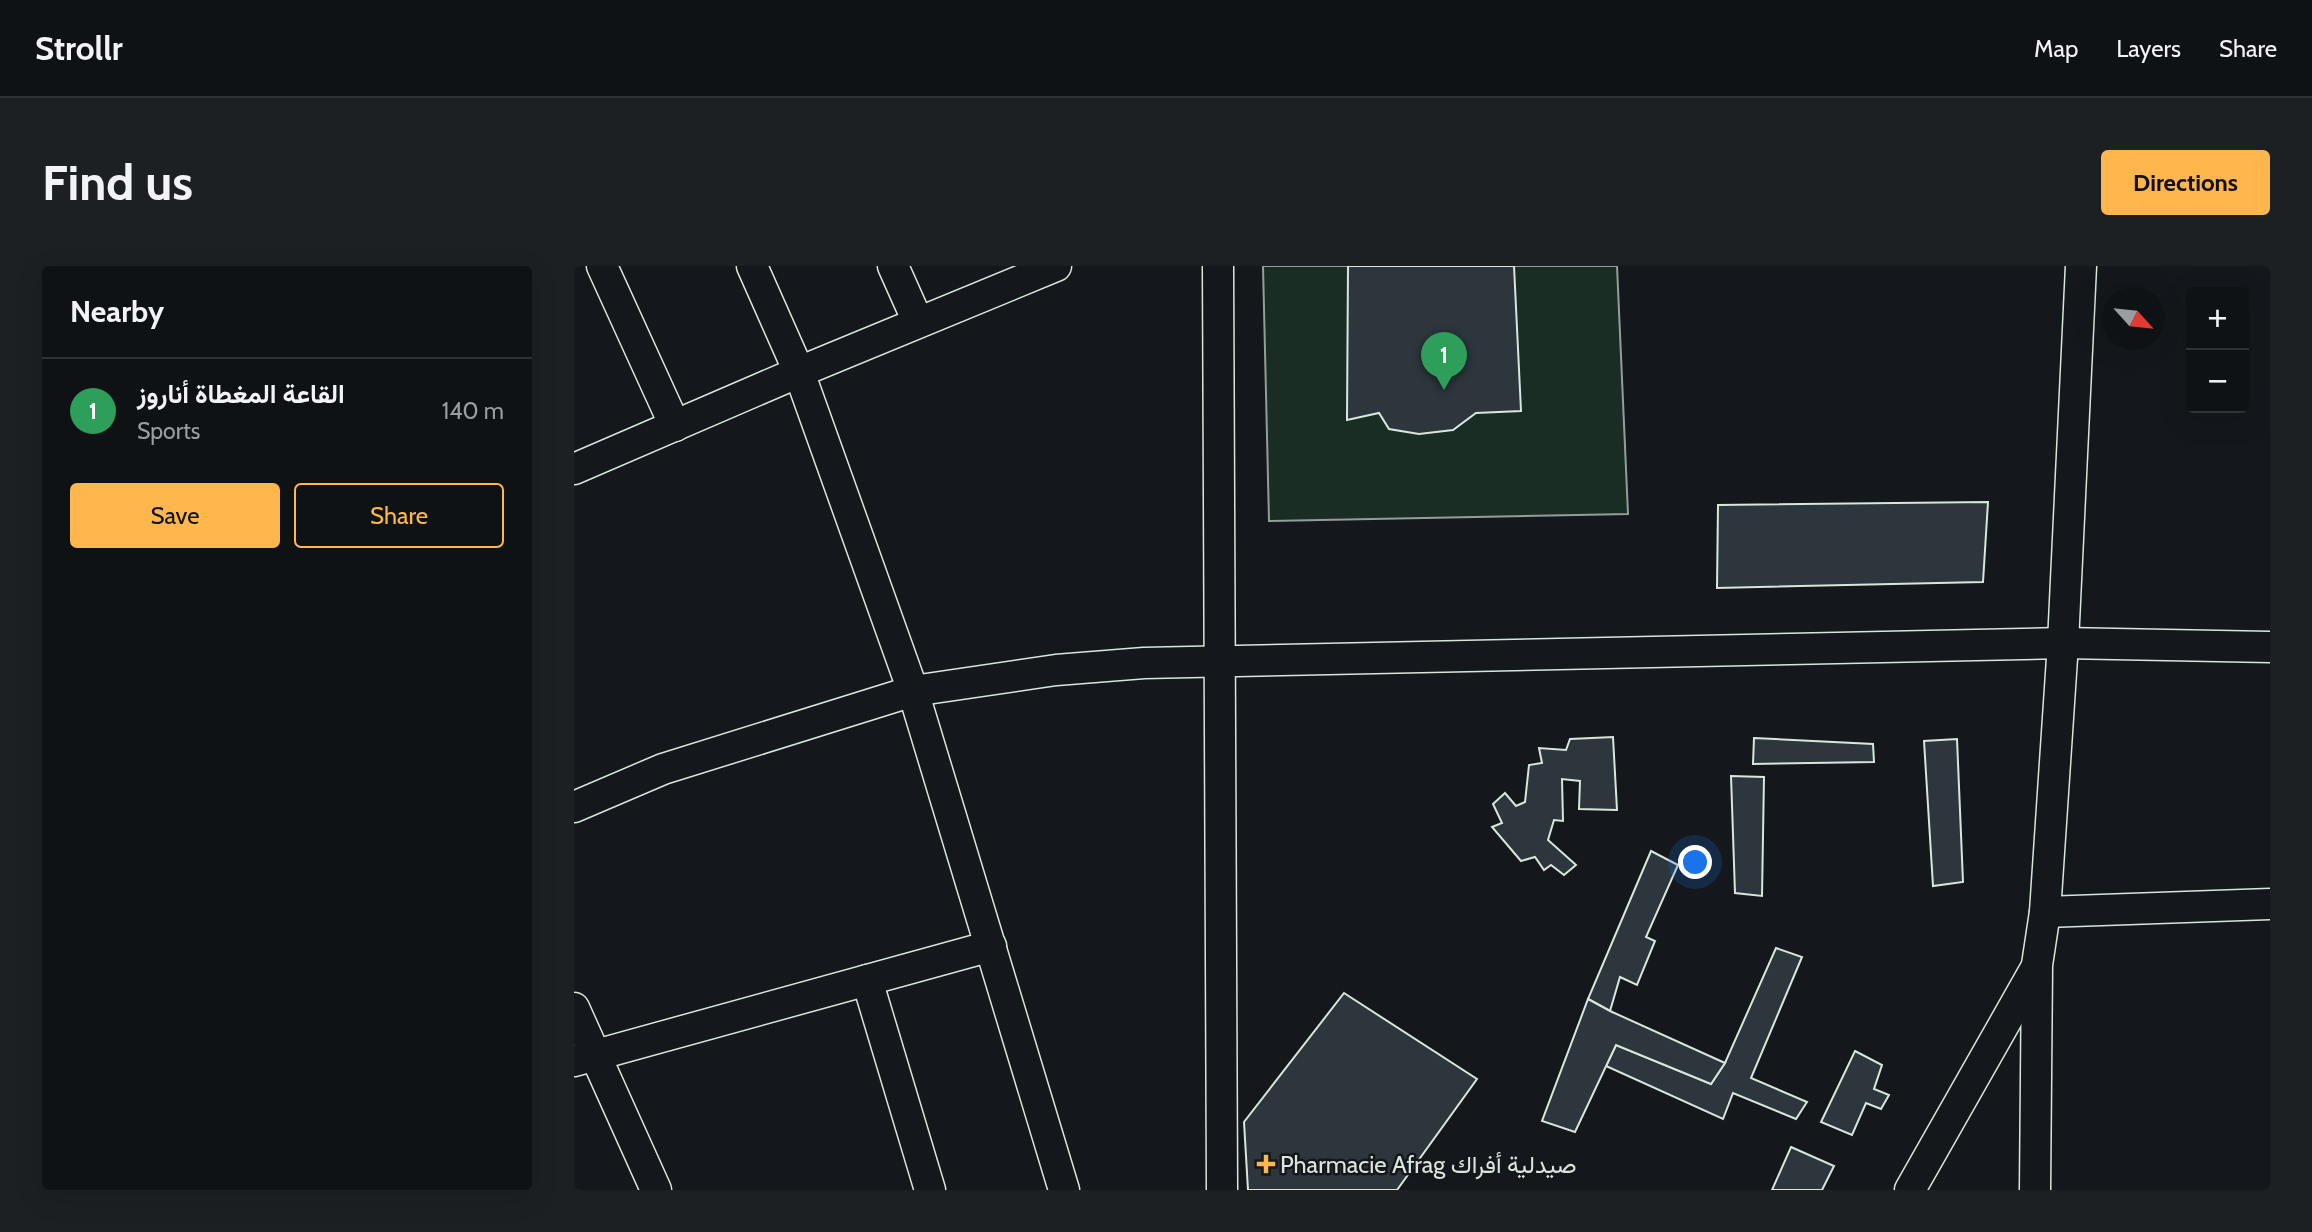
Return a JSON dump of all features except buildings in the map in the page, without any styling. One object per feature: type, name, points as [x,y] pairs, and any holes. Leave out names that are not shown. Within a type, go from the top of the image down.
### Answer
[{"type":"street","points":[[602,266],[675,426]]},
{"type":"street","points":[[751,266],[799,372],[913,691],[1064,1190]]},
{"type":"street","points":[[893,266],[918,322]]},
{"type":"street","points":[[1215,1188],[1219,663],[1218,266]]},
{"type":"street","points":[[2035,1190],[2037,965],[2045,912],[2063,643],[2081,266]]},
{"type":"street","points":[[574,469],[1038,269]]},
{"type":"street","points":[[574,807],[663,769],[913,691],[1056,670],[1144,663],[2063,643],[2270,647]]},
{"type":"street","points":[[2045,912],[2270,904]]},
{"type":"street","points":[[584,1057],[991,946]]},
{"type":"street","points":[[1910,1190],[2037,965]]},
{"type":"street","points":[[867,980],[930,1190]]},
{"type":"street","points":[[574,1009],[584,1057],[656,1190]]},
{"type":"green space","points":[[1263,266],[1617,266],[1628,514],[1269,521]]},
{"type":"place","name":"القاعة المغطاة أناروز","points":[[1444,390]]},
{"type":"place","name":"Pharmacie Afrag صيدلية أفراك","points":[[1266,1164]]}]
